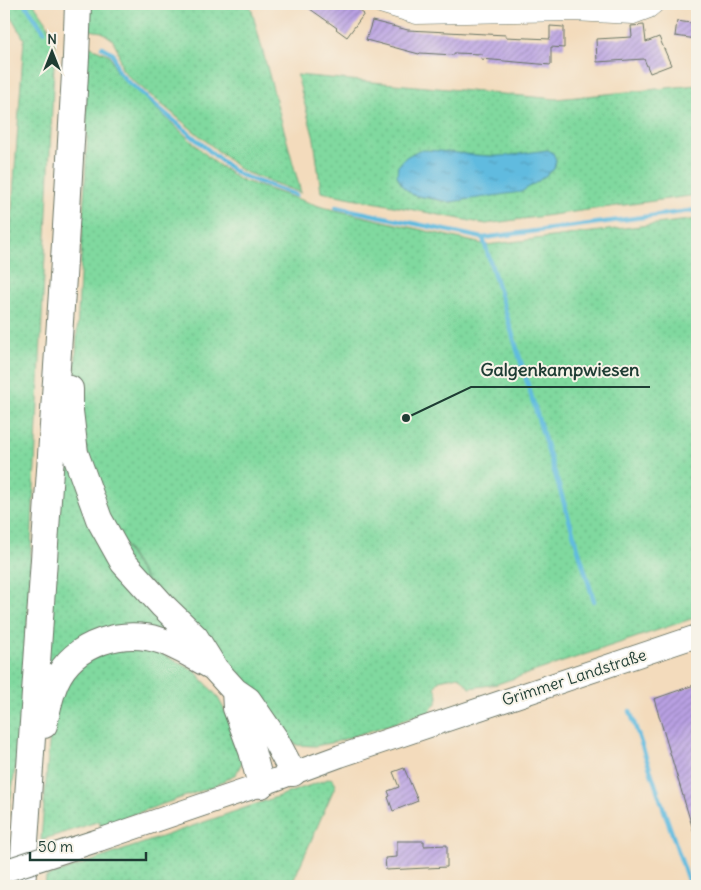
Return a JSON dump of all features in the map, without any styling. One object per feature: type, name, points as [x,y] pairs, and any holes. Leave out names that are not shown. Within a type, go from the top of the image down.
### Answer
[{"type":"highway","points":[[22,886],[63,277],[78,4]]},
{"type":"highway","points":[[63,277],[73,307],[70,412],[75,453],[99,519],[123,562],[163,606],[195,637],[216,669],[235,691],[248,700],[275,739],[293,773]]},
{"type":"highway","points":[[26,812],[50,698],[57,679],[68,663],[80,653],[96,644],[114,638],[129,636],[146,637],[163,641],[216,669]]},
{"type":"highway","points":[[235,691],[236,708],[252,750],[261,784]]},
{"type":"main road","name":"Grimmer Landstraße","points":[[4,872],[451,718],[697,636]]},
{"type":"street","points":[[380,4],[416,14],[453,8],[633,15],[649,9],[654,4]]},
{"type":"green space","points":[[4,4],[34,4],[46,21],[55,45],[26,654],[21,732],[4,852],[4,326],[24,39]]},
{"type":"green space","points":[[89,4],[250,4],[301,193],[242,171],[130,78],[122,69],[117,48],[112,39],[102,32],[89,30]]},
{"type":"green space","points":[[88,46],[110,55],[116,72],[213,161],[238,179],[322,207],[487,245],[697,219],[697,617],[497,684],[470,688],[459,676],[439,680],[435,687],[438,698],[429,712],[335,742],[315,746],[297,745],[285,739],[225,660],[146,579],[98,501],[74,392],[87,142],[85,67]]},
{"type":"green space","points":[[297,75],[556,99],[697,85],[697,195],[486,224],[321,192],[314,139]],"holes":[[[548,150],[556,160],[554,169],[537,182],[450,202],[413,195],[455,154],[505,157]]]},
{"type":"green space","points":[[60,447],[180,632],[153,630],[46,679]]},
{"type":"green space","points":[[138,642],[195,671],[217,696],[231,722],[242,762],[236,774],[212,787],[100,826],[100,821],[41,840],[52,709],[77,664]]},
{"type":"green space","points":[[331,778],[336,784],[291,886],[45,886],[46,877]]},
{"type":"water","points":[[419,150],[496,156],[548,150],[553,153],[556,160],[554,169],[521,192],[450,202],[413,195],[402,186],[397,175],[398,166],[406,157]]},
{"type":"building","points":[[303,4],[350,4],[364,14],[347,37]]},
{"type":"building","points":[[372,21],[408,30],[550,39],[550,26],[564,27],[564,48],[551,47],[551,65],[481,59],[482,54],[419,54],[366,40]]},
{"type":"building","points":[[677,21],[697,24],[697,39],[675,36]]},
{"type":"building","points":[[644,25],[646,42],[659,37],[671,65],[650,73],[644,59],[597,62],[596,39],[632,37],[631,26]]},
{"type":"building","points":[[697,684],[697,832],[694,833],[654,699]]},
{"type":"building","points":[[404,768],[418,801],[393,811],[388,791],[399,787],[393,772]]},
{"type":"building","points":[[397,841],[424,841],[424,846],[447,845],[447,867],[386,870],[385,858],[397,857]]},
{"type":"waterway","points":[[25,4],[44,31]]},
{"type":"waterway","points":[[102,47],[113,53],[118,71],[126,80],[225,164],[240,175],[296,195]]},
{"type":"waterway","points":[[336,207],[483,238],[697,210]]},
{"type":"waterway","points":[[483,238],[594,601]]},
{"type":"waterway","points":[[630,711],[690,886]]},
{"type":"place","name":"Galgenkampwiesen","points":[[406,418]]}]
